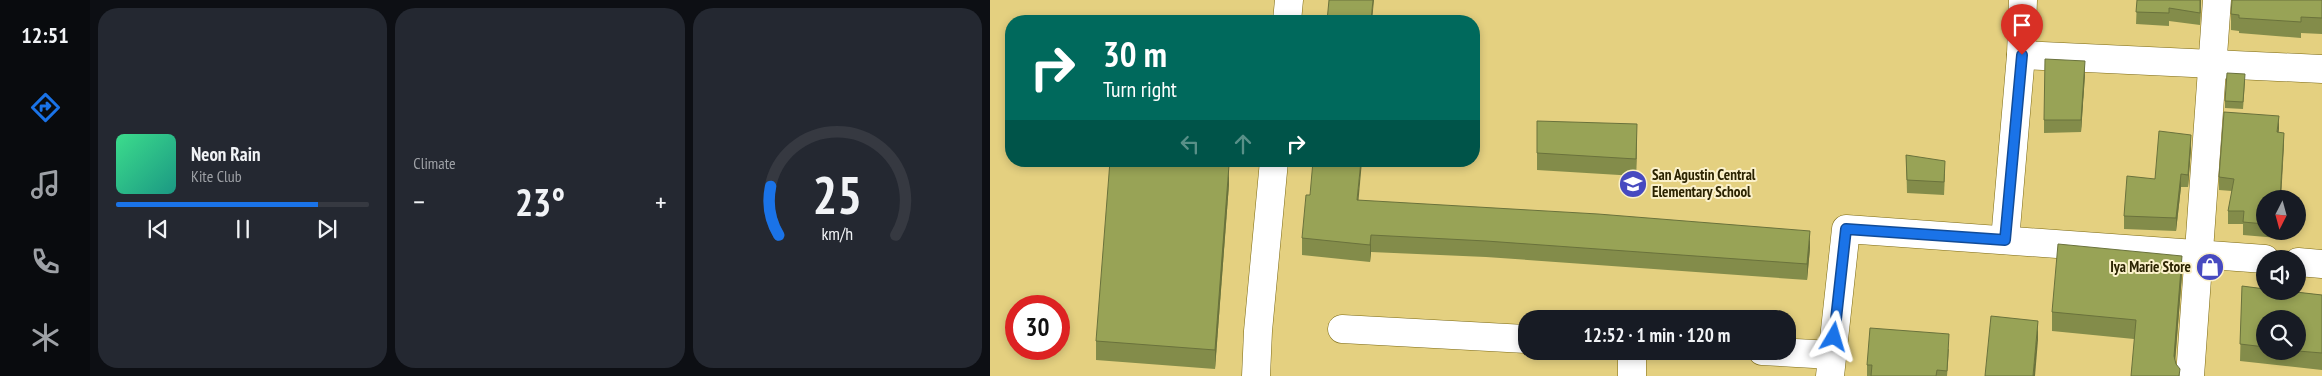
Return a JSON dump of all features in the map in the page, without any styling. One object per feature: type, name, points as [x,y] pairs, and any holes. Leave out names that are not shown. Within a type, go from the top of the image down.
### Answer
[{"type":"street","points":[[1288,15],[1289,0]]},
{"type":"street","points":[[2005,240],[2022,55],[2024,0]]},
{"type":"street","points":[[2190,376],[2217,0]]},
{"type":"street","points":[[2022,55],[2322,69]]},
{"type":"street","points":[[1256,376],[1258,331],[1273,167]]},
{"type":"street","points":[[1796,358],[1831,365],[1846,229],[2256,259]]},
{"type":"street","points":[[2306,263],[2322,264]]},
{"type":"street","points":[[1342,328],[1518,339]]},
{"type":"street","points":[[1632,360],[1632,376]]},
{"type":"building","points":[[1329,0],[1373,0],[1372,15],[1328,15]]},
{"type":"building","points":[[2137,0],[2200,0],[2200,13],[2169,8],[2169,13],[2136,12]]},
{"type":"building","points":[[2232,0],[2322,0],[2322,18],[2301,17],[2301,22],[2239,18],[2239,15],[2231,14]]},
{"type":"building","points":[[2045,59],[2085,61],[2081,120],[2044,120]]},
{"type":"building","points":[[2227,73],[2245,74],[2243,102],[2225,101]]},
{"type":"building","points":[[2224,112],[2279,116],[2277,132],[2284,133],[2281,190],[2256,190],[2256,223],[2243,222],[2244,211],[2228,211],[2234,179],[2219,177]]},
{"type":"building","points":[[1537,121],[1637,124],[1636,159],[1537,153]]},
{"type":"building","points":[[2159,131],[2191,135],[2188,175],[2181,174],[2176,218],[2124,216],[2127,176],[2155,179]]},
{"type":"building","points":[[1906,155],[1945,161],[1944,182],[1907,180]]},
{"type":"building","points":[[1110,167],[1229,167],[1215,350],[1096,341]]},
{"type":"building","points":[[1312,167],[1360,167],[1357,200],[1598,214],[1810,231],[1807,264],[1486,241],[1371,235],[1370,245],[1302,238],[1306,195],[1310,195]]},
{"type":"building","points":[[2058,244],[2182,256],[2174,356],[2176,364],[2180,369],[2179,376],[2131,376],[2136,320],[2052,312]]},
{"type":"building","points":[[2242,286],[2256,288],[2256,300],[2306,300],[2306,293],[2322,295],[2322,353],[2306,352],[2306,310],[2256,310],[2256,346],[2240,344]]},
{"type":"building","points":[[1991,316],[2038,321],[2033,376],[1985,376]]},
{"type":"building","points":[[1870,328],[1949,334],[1947,371],[1937,370],[1936,376],[1871,376],[1872,365],[1867,365]]},
{"type":"place","name":"San Agustin Central Elementary School","points":[[1633,184]]},
{"type":"place","name":"Iya Marie Store","points":[[2210,267]]},
{"type":"route","points":[[1834,337],[1846,229],[2005,240],[2022,55]]}]
